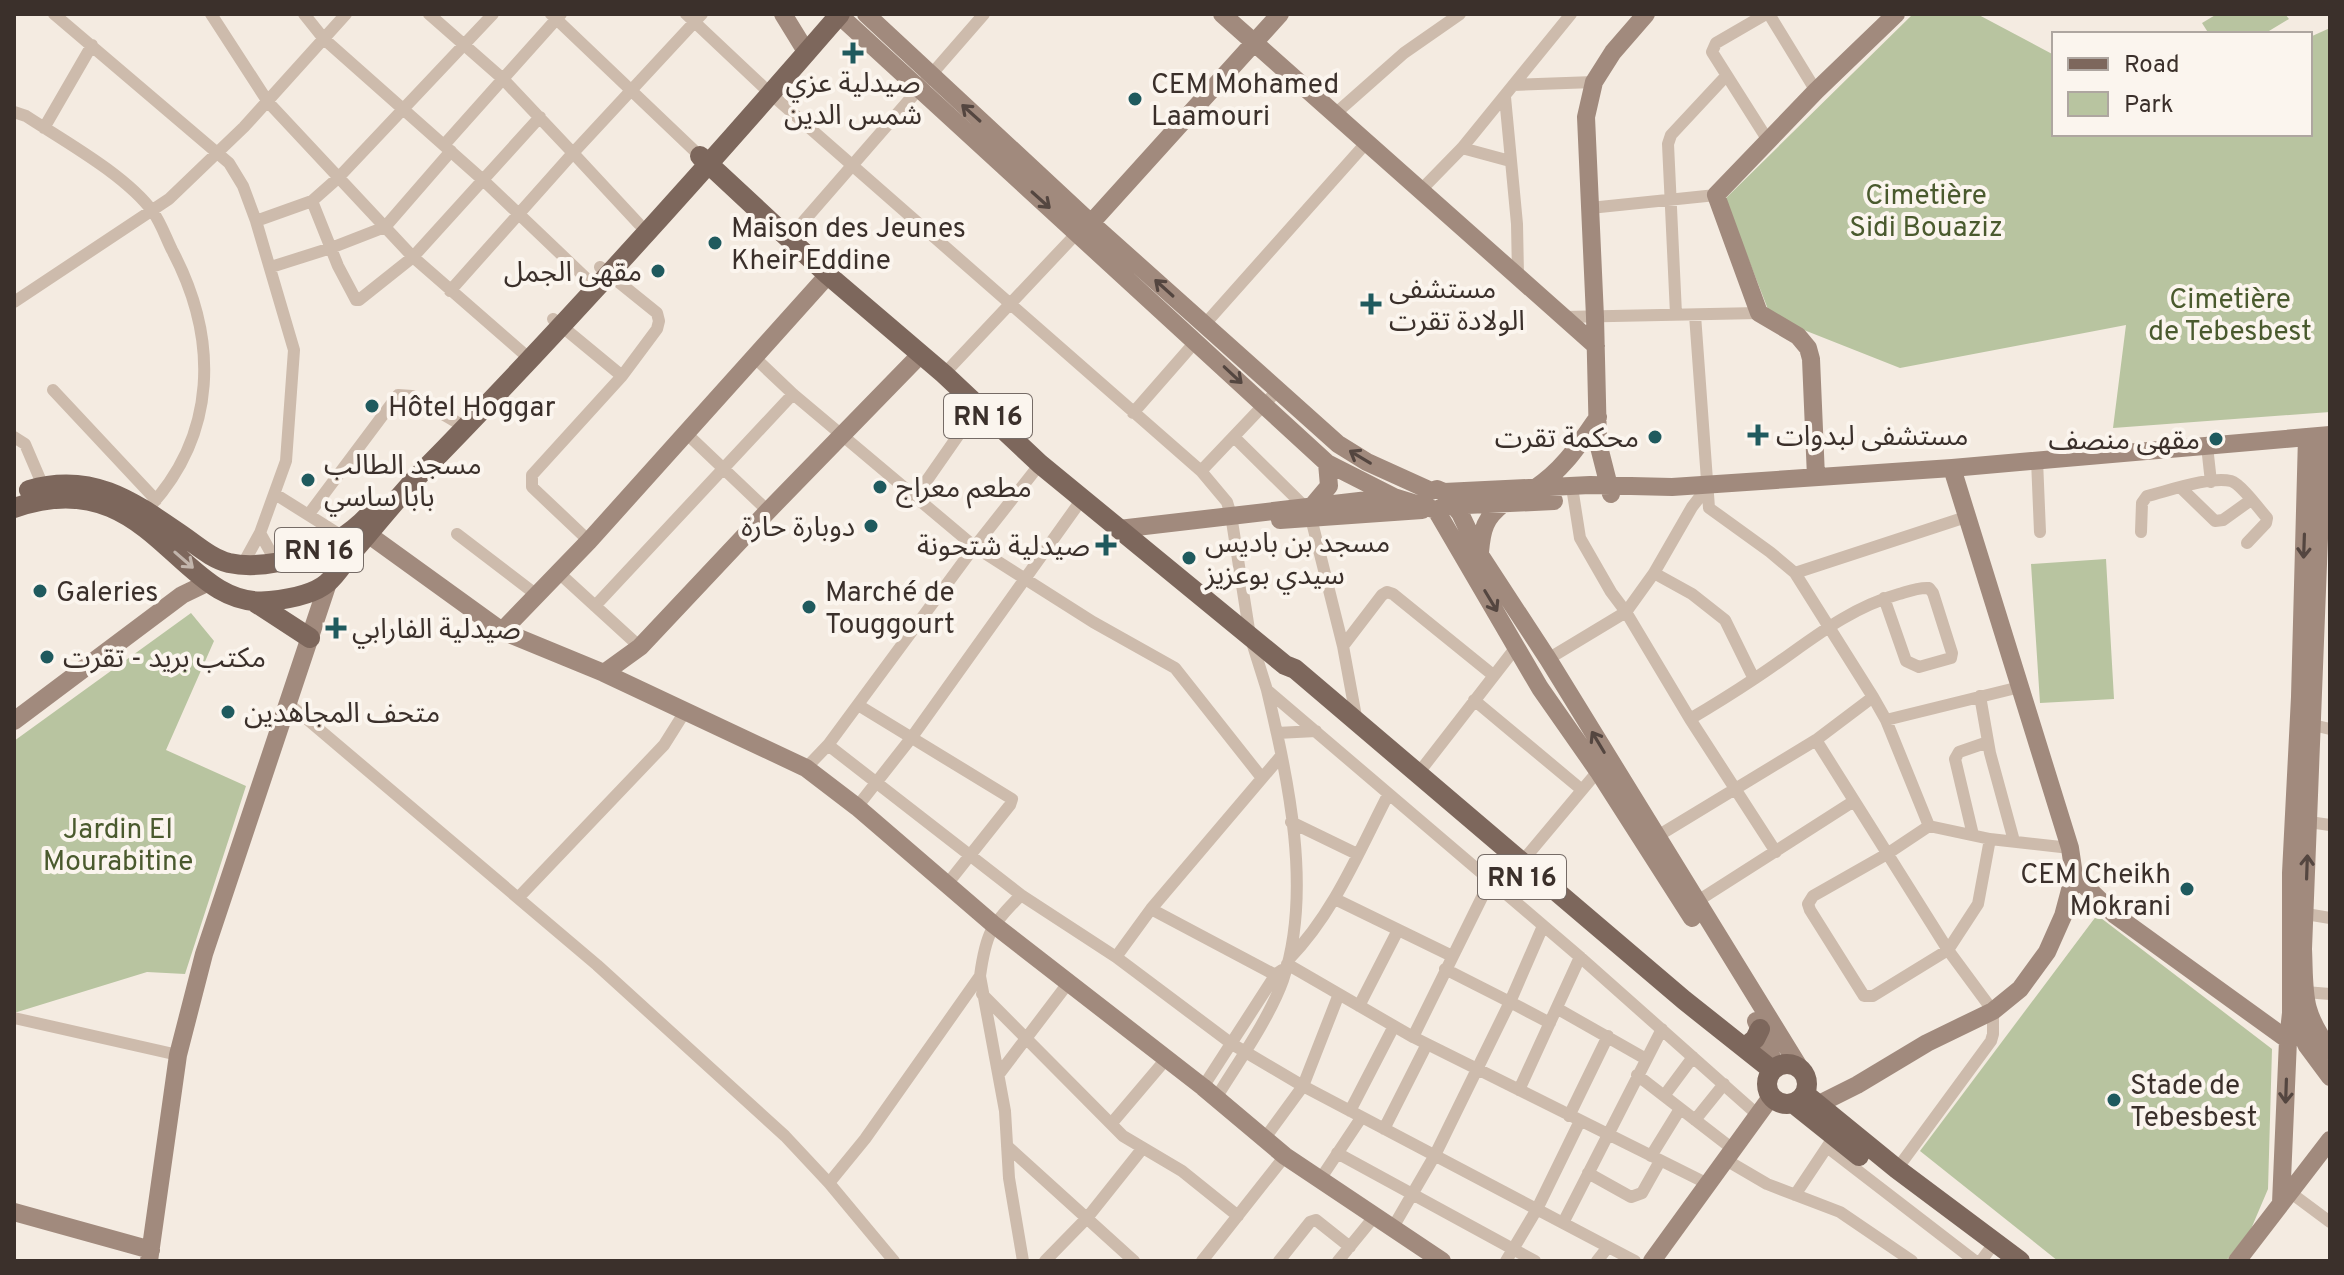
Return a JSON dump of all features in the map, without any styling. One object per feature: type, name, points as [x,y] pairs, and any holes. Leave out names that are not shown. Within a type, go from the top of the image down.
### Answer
[{"type":"main road","points":[[705,160],[835,14]]},
{"type":"main road","name":"RN 16","points":[[14,495],[61,483],[87,484],[151,505],[214,557],[243,564],[276,562],[317,551],[357,533],[403,492],[558,323],[639,224],[705,160]]},
{"type":"main road","name":"RN 16","points":[[705,160],[828,275],[944,374],[1040,464],[1282,663],[1295,669],[1519,866],[1745,1047],[1771,1079]]},
{"type":"main road","name":"RN 16","points":[[599,274],[705,160]]},
{"type":"main road","name":"RN 16","points":[[14,508],[45,499],[100,503],[133,519],[223,592],[256,603],[300,595],[328,583],[357,533],[523,353],[558,323]]},
{"type":"main road","points":[[256,603],[310,638]]},
{"type":"main road","name":"RN 16","points":[[1282,663],[1289,675],[1771,1079]]},
{"type":"main road","points":[[1745,1047],[1755,1039],[1760,1029]]},
{"type":"main road","points":[[1987,1256],[1897,1169],[1818,1117],[1781,1104],[1771,1079],[1789,1064],[1801,1070],[1818,1117],[1987,1256],[2020,1261]]},
{"type":"street","points":[[54,14],[219,153],[237,173],[256,221],[292,341],[294,364],[289,445],[260,533],[243,564]]},
{"type":"street","points":[[211,14],[268,102],[413,257],[523,353]]},
{"type":"street","points":[[304,14],[324,39],[518,213],[657,313],[657,329],[622,376],[532,475],[532,487],[589,541]]},
{"type":"street","points":[[14,302],[153,212],[219,153],[346,14]]},
{"type":"street","points":[[429,14],[503,79],[639,224]]},
{"type":"street","points":[[256,221],[312,201],[403,111],[493,14]]},
{"type":"street","points":[[783,14],[804,48]]},
{"type":"street","points":[[835,14],[924,82],[1201,333],[1270,397],[1327,463],[1394,497]]},
{"type":"street","points":[[866,14],[924,82]]},
{"type":"street","points":[[789,238],[984,14]]},
{"type":"street","points":[[1222,14],[1596,346]]},
{"type":"street","points":[[944,374],[1084,228],[1280,14]]},
{"type":"street","points":[[1335,114],[1404,53],[1460,14]]},
{"type":"street","points":[[1421,190],[1462,148],[1571,14]]},
{"type":"street","points":[[1610,491],[1598,443],[1586,117],[1594,82],[1613,52],[1646,14]]},
{"type":"street","points":[[1769,142],[1712,52],[1716,43],[1767,14],[1816,91]]},
{"type":"street","points":[[1590,208],[1716,195],[1894,14]]},
{"type":"street","points":[[271,267],[385,227],[556,16],[705,160]]},
{"type":"street","points":[[450,291],[694,17],[767,90],[1201,471],[1227,502],[1232,519],[1250,636],[1265,684],[1281,756],[1298,899],[1294,934],[1284,969],[1245,1052],[1210,1092]]},
{"type":"street","points":[[44,128],[92,45]]},
{"type":"street","points":[[1676,314],[1666,152],[1670,138],[1726,76]]},
{"type":"street","points":[[1513,85],[1594,82]]},
{"type":"street","points":[[1505,97],[1517,224],[1518,275]]},
{"type":"street","points":[[14,112],[44,128],[126,185],[153,212],[181,266],[200,316],[204,376],[202,402],[188,450],[151,505],[53,390]]},
{"type":"street","points":[[312,201],[338,266],[357,300],[413,257],[540,117]]},
{"type":"street","points":[[1133,413],[1367,142]]},
{"type":"street","points":[[1462,148],[1510,161]]},
{"type":"street","points":[[1716,195],[1759,313]]},
{"type":"street","points":[[502,631],[687,434],[828,275]]},
{"type":"street","points":[[1564,317],[1759,313],[1798,336],[1808,348],[1811,359],[1816,477]]},
{"type":"street","points":[[1695,315],[1709,508],[1795,573],[1886,720],[1929,826]]},
{"type":"street","points":[[558,323],[622,376]]},
{"type":"street","points":[[604,673],[640,647],[920,355]]},
{"type":"street","points":[[755,358],[793,394],[975,547],[1024,580],[1175,668],[1262,778]]},
{"type":"street","points":[[595,606],[793,394]]},
{"type":"street","points":[[309,514],[398,395],[412,396],[458,423]]},
{"type":"street","points":[[1201,471],[1270,397]]},
{"type":"street","points":[[1270,397],[1347,450],[1439,502],[1480,555],[1548,659],[1801,1070]]},
{"type":"street","points":[[916,496],[978,407]]},
{"type":"street","points":[[1534,489],[1555,475],[1573,455],[1598,417]]},
{"type":"street","points":[[687,434],[768,511]]},
{"type":"street","points":[[1309,510],[1439,502],[1534,489],[1582,492],[1672,487],[1706,489],[1816,477],[2320,436]]},
{"type":"street","points":[[2320,436],[2326,514],[2321,727],[2309,822],[2305,992],[2309,1017],[2330,1050]]},
{"type":"street","points":[[2286,1198],[2291,873],[2300,697],[2320,436]]},
{"type":"street","points":[[14,437],[25,444],[43,486]]},
{"type":"street","points":[[1234,437],[1309,510],[1343,646],[1357,722]]},
{"type":"street","points":[[1598,443],[1582,492],[1580,538],[1690,719],[1776,852]]},
{"type":"street","points":[[2207,446],[2211,482]]},
{"type":"street","points":[[2037,460],[2040,532]]},
{"type":"street","points":[[1309,510],[1329,486],[1327,463]]},
{"type":"street","points":[[806,768],[828,745],[1040,464]]},
{"type":"street","points":[[1795,1195],[1818,1117],[1840,1109],[1857,1085],[1927,1043],[1993,1011],[2020,989],[2047,952],[2063,916],[2074,875],[2070,848],[1952,468]]},
{"type":"street","points":[[2141,532],[2145,497],[2211,482],[2234,483],[2267,521],[2247,543]]},
{"type":"street","points":[[2181,488],[2215,521],[2223,520],[2251,500]]},
{"type":"street","points":[[1548,659],[1626,612],[1706,489]]},
{"type":"street","points":[[1119,529],[1232,519],[1394,497],[1503,504],[1582,492]]},
{"type":"street","points":[[275,494],[309,514],[357,533],[502,631],[604,673],[806,768],[857,807],[993,924],[1210,1092],[1285,1156],[1435,1259]]},
{"type":"street","points":[[857,807],[912,737],[1082,499]]},
{"type":"street","points":[[1439,502],[1540,688],[1598,771],[1760,1029],[1771,1079],[1759,1116],[1652,1261]]},
{"type":"street","points":[[1480,555],[1482,527],[1489,515],[1503,504]]},
{"type":"street","points":[[1795,573],[1966,517]]},
{"type":"street","points":[[260,533],[276,562]]},
{"type":"street","points":[[457,534],[538,596]]},
{"type":"street","points":[[559,573],[640,647]]},
{"type":"street","points":[[1654,573],[1692,594],[1725,620],[1754,679]]},
{"type":"street","points":[[14,721],[182,595],[209,582]]},
{"type":"street","points":[[14,1212],[150,1256],[178,1055],[204,954],[328,583]]},
{"type":"street","points":[[1690,719],[1850,612],[1884,598],[1922,588],[1931,589],[1951,658],[1919,667],[1906,661],[1884,598]]},
{"type":"street","points":[[1343,646],[1387,592],[1493,675]]},
{"type":"street","points":[[1417,775],[1517,646]]},
{"type":"street","points":[[1265,684],[1282,663]]},
{"type":"street","points":[[1265,684],[1388,795],[1580,957],[1759,1116]]},
{"type":"street","points":[[1886,720],[2020,687]]},
{"type":"street","points":[[1980,696],[1988,742],[2014,841]]},
{"type":"street","points":[[1656,837],[1816,740],[1873,697]]},
{"type":"street","points":[[1474,700],[1582,790]]},
{"type":"street","points":[[288,703],[597,965],[773,1126],[829,1183],[894,1261]]},
{"type":"street","points":[[858,705],[1012,799],[948,883]]},
{"type":"street","points":[[518,898],[664,745],[686,710]]},
{"type":"street","points":[[1277,733],[1316,731]]},
{"type":"street","points":[[1816,740],[1948,950],[1993,1011],[1991,1041],[1897,1169]]},
{"type":"street","points":[[1973,835],[1955,759],[1959,752],[1988,742]]},
{"type":"street","points":[[828,745],[1021,895],[1116,957],[1232,1044],[1303,1086],[1635,1261]]},
{"type":"street","points":[[1116,957],[1151,909],[1281,756]]},
{"type":"street","points":[[1519,866],[1598,771]]},
{"type":"street","points":[[1210,1092],[1232,1044],[1335,899],[1388,795]]},
{"type":"street","points":[[1696,902],[1854,801]]},
{"type":"street","points":[[1291,822],[1357,854]]},
{"type":"street","points":[[2309,822],[2330,825]]},
{"type":"street","points":[[1990,839],[1978,904],[1948,950],[1870,998],[1862,994],[1808,904],[1813,896],[1929,826],[1990,839],[2070,848]]},
{"type":"street","points":[[2074,875],[2115,915],[2288,1040]]},
{"type":"street","points":[[1413,1037],[1490,881]]},
{"type":"street","points":[[1021,895],[993,924],[980,976],[1005,1111],[1014,1217],[1023,1261]]},
{"type":"street","points":[[1335,899],[1452,956]]},
{"type":"street","points":[[1151,909],[1339,994],[1413,1037],[1708,1184]]},
{"type":"street","points":[[2306,914],[2330,918]]},
{"type":"street","points":[[1392,1229],[1435,1155],[1478,1070],[1543,926]]},
{"type":"street","points":[[1359,1006],[1398,930]]},
{"type":"street","points":[[1519,1090],[1580,957]]},
{"type":"street","points":[[1445,969],[1550,1023]]},
{"type":"street","points":[[829,1183],[865,1139],[980,976]]},
{"type":"street","points":[[999,1074],[1069,982]]},
{"type":"street","points":[[2305,992],[2330,994]]},
{"type":"street","points":[[982,994],[1111,1124],[1142,1149],[1182,1171],[1238,1216]]},
{"type":"street","points":[[1265,1138],[1303,1086],[1339,994]]},
{"type":"street","points":[[1558,1009],[1646,1059]]},
{"type":"street","points":[[2291,1013],[2307,1046],[2330,1077]]},
{"type":"street","points":[[14,1018],[178,1055]]},
{"type":"street","points":[[1319,1181],[1337,1153],[1394,1026]]},
{"type":"street","points":[[1563,1223],[1662,1029]]},
{"type":"street","points":[[1510,1255],[1537,1209],[1608,1036]]},
{"type":"street","points":[[1384,1129],[1427,1044]]},
{"type":"street","points":[[1664,1096],[1693,1057]]},
{"type":"street","points":[[1111,1124],[1167,1058]]},
{"type":"street","points":[[1637,1075],[1695,1120],[1730,1155],[1767,1184],[1840,1212],[1912,1261]]},
{"type":"street","points":[[1695,1120],[1724,1084]]},
{"type":"street","points":[[1588,1173],[1631,1197],[1637,1197],[1642,1193],[1680,1109]]},
{"type":"street","points":[[2237,1261],[2330,1140]]},
{"type":"street","points":[[1007,1146],[1134,1261]]},
{"type":"street","points":[[1045,1261],[1087,1218],[1142,1149]]},
{"type":"street","points":[[1337,1153],[1414,1193],[1510,1255],[1535,1261]]},
{"type":"street","points":[[1202,1261],[1285,1156]]},
{"type":"street","points":[[2286,1198],[2330,1222]]},
{"type":"street","points":[[1338,1261],[1374,1217]]},
{"type":"street","points":[[1279,1261],[1310,1222],[1316,1220],[1350,1247]]},
{"type":"street","points":[[1597,1261],[1608,1247]]},
{"type":"green space","name":"Cimetière Sidi Bouaziz","points":[[1913,14],[1977,14],[2052,54],[2052,136],[2312,136],[2312,36],[2330,28],[2330,412],[2113,428],[2126,325],[1900,368],[1771,317],[1725,199]]},
{"type":"green space","points":[[2217,14],[2285,14],[2289,19],[2267,32],[2208,32],[2202,23]]},
{"type":"green space","points":[[2106,559],[2114,699],[2040,703],[2031,564]]},
{"type":"green space","name":"Jardin El Mourabitine","points":[[191,613],[214,641],[166,750],[246,786],[185,974],[147,972],[14,1013],[14,741]]},
{"type":"green space","name":"Stade de Tebesbest","points":[[2097,915],[2272,1049],[2268,1189],[2251,1229],[2226,1261],[2058,1261],[1920,1151]]},
{"type":"place","name":"صيدلية عزي شمس الدين","points":[[853,53]]},
{"type":"place","name":"CEM Mohamed Laamouri","points":[[1135,99]]},
{"type":"place","name":"Maison des Jeunes Kheir Eddine","points":[[715,243]]},
{"type":"place","name":"مقهى الجمل","points":[[658,271]]},
{"type":"place","name":"مستشفى الولادة تقرت","points":[[1371,304]]},
{"type":"place","name":"Hôtel Hoggar","points":[[372,406]]},
{"type":"place","name":"مستشفى لبدوات","points":[[1758,435]]},
{"type":"place","name":"محكمة تقرت","points":[[1655,437]]},
{"type":"place","name":"مقهى منصف","points":[[2216,439]]},
{"type":"place","name":"مسجد الطالب بابا ساسي","points":[[308,480]]},
{"type":"place","name":"مطعم معراج","points":[[880,487]]},
{"type":"place","name":"دوبارة حارة","points":[[871,526]]},
{"type":"place","name":"صيدلية شتحونة","points":[[1106,545]]},
{"type":"place","name":"مسجد بن باديس سيدي بوعزيز","points":[[1189,558]]},
{"type":"place","name":"Galeries","points":[[40,591]]},
{"type":"place","name":"Marché de Touggourt","points":[[809,607]]},
{"type":"place","name":"صيدلية الفارابي","points":[[336,628]]},
{"type":"place","name":"مكتب بريد - تقرت","points":[[47,657]]},
{"type":"place","name":"متحف المجاهدين","points":[[228,712]]},
{"type":"place","name":"CEM Cheikh Mokrani","points":[[2187,889]]},
{"type":"place","name":"Stade de Tebesbest","points":[[2114,1100]]},
{"type":"park label","name":"Cimetière de Tebesbest","points":[[2230,314]]}]
